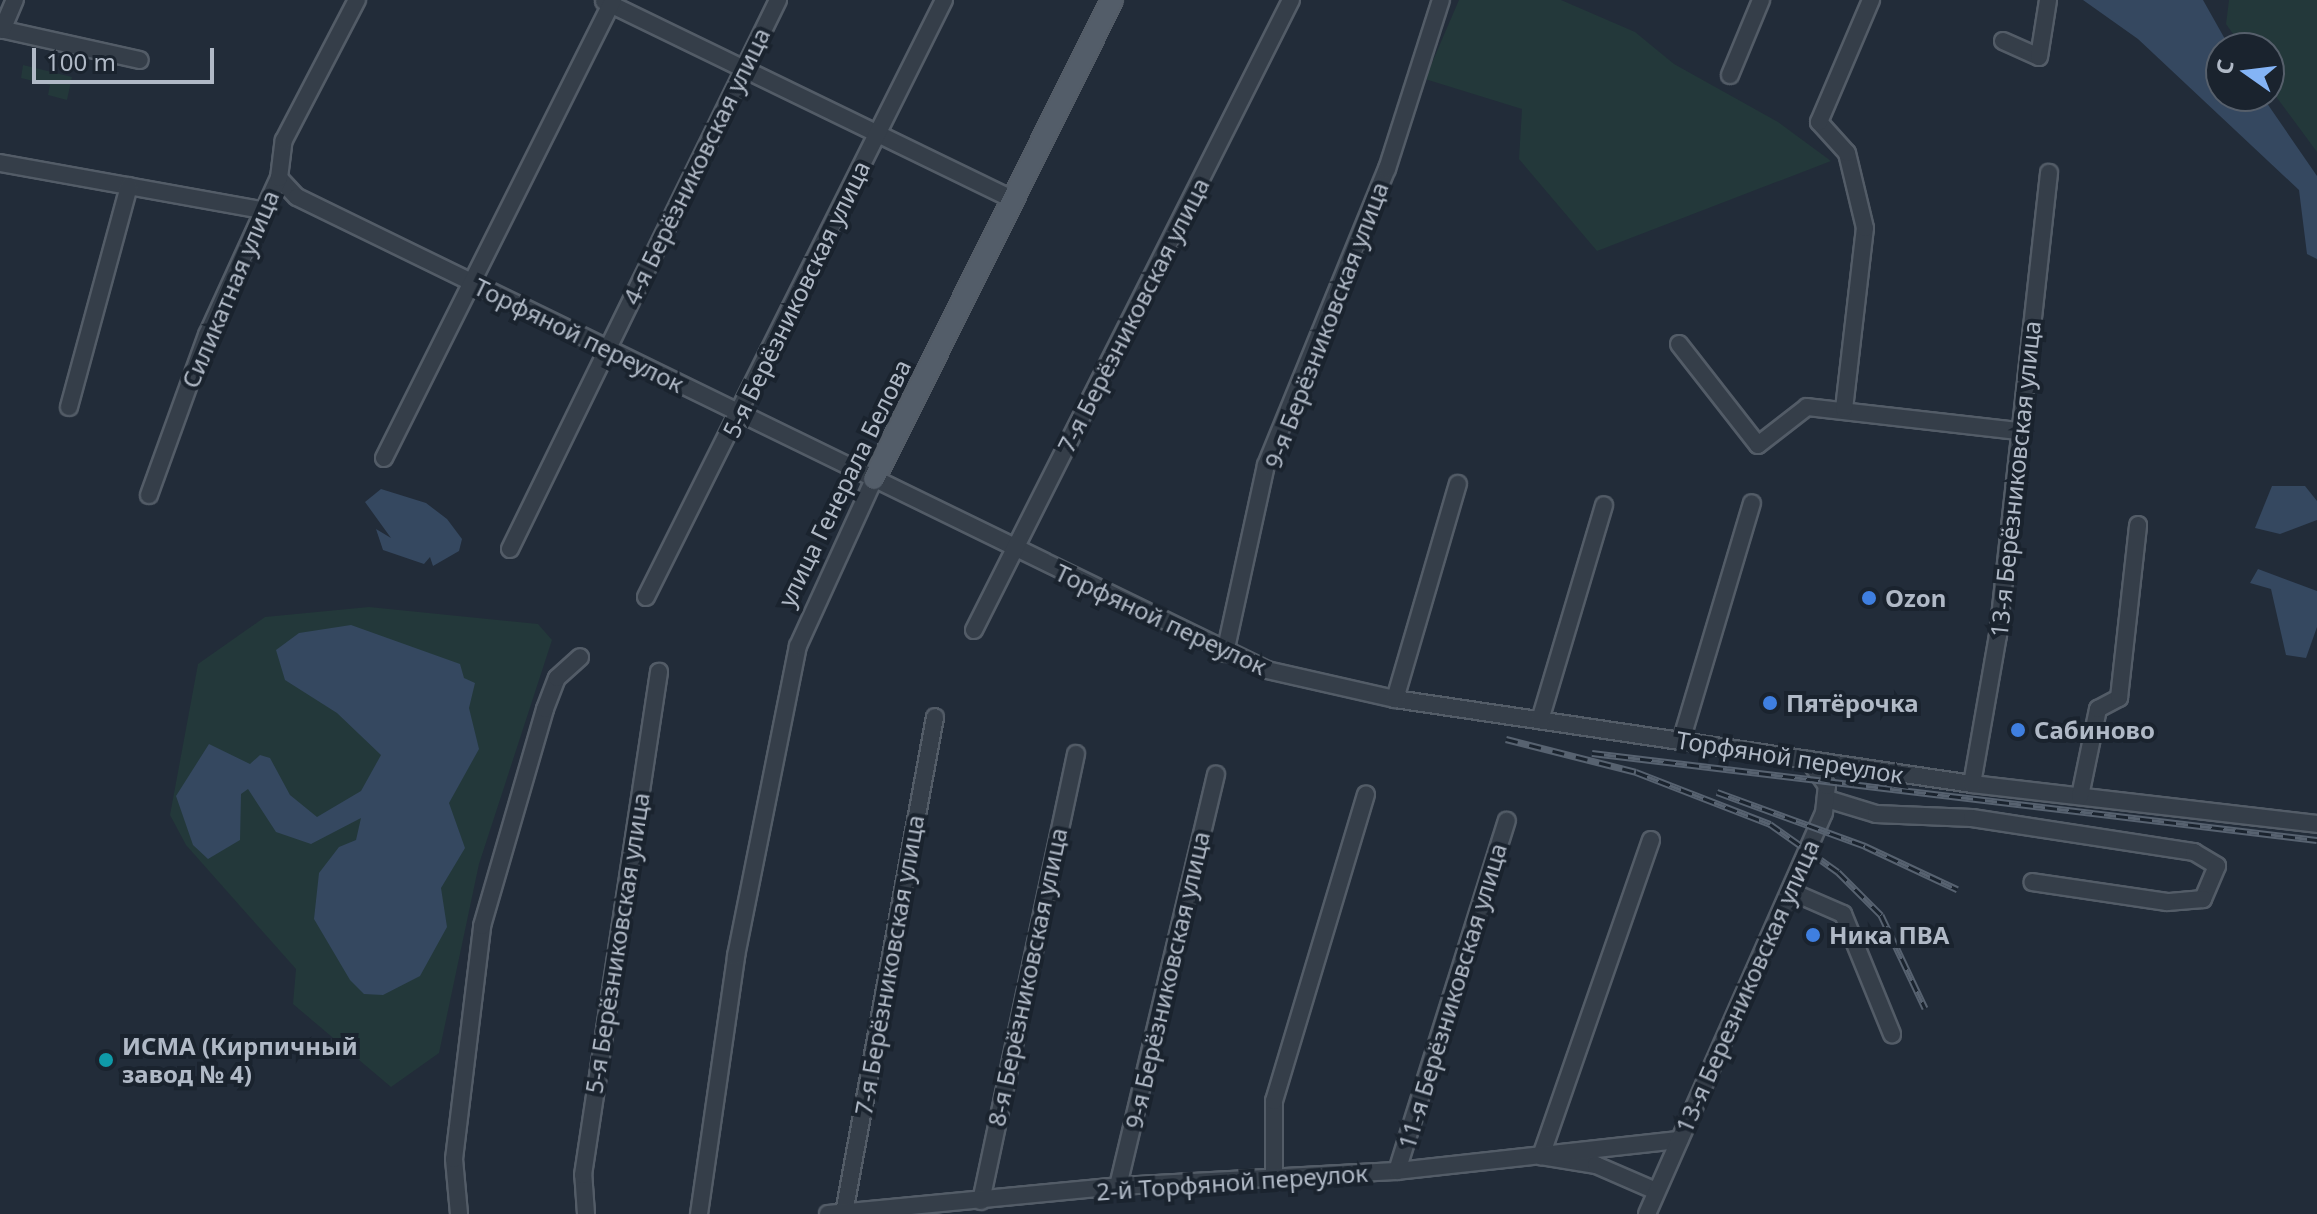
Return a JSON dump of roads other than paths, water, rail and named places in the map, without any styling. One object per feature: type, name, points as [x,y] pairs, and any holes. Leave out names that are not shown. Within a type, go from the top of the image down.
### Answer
[{"type":"main road","name":"улица Генерала Белова","points":[[874,479],[1112,0]]},
{"type":"street","points":[[15,0],[1,30],[140,60]]},
{"type":"street","name":"Силикатная улица","points":[[149,495],[260,210],[279,178],[288,129],[357,0]]},
{"type":"street","name":"4-я Берёзниковская улица","points":[[510,549],[778,0]]},
{"type":"street","name":"5-я Берёзниковская улица","points":[[646,597],[944,0]]},
{"type":"street","name":"7-я Берёзниковская улица","points":[[974,630],[1291,0]]},
{"type":"street","name":"9-я Берёзниковская улица","points":[[1225,653],[1266,465],[1387,169],[1441,0]]},
{"type":"street","points":[[1730,75],[1761,0]]},
{"type":"street","points":[[1844,409],[1865,228],[1847,153],[1820,124],[1871,0]]},
{"type":"street","points":[[2003,41],[2039,57],[2048,0]]},
{"type":"street","points":[[384,458],[477,285],[609,1],[745,67],[876,137],[936,158],[1012,199]]},
{"type":"street","points":[[0,163],[260,210]]},
{"type":"street","name":"13-я Берёзниковская улица","points":[[1972,784],[1997,649],[2049,173]]},
{"type":"street","name":"Торфяной переулок","points":[[279,178],[297,197],[1014,550],[1225,653],[1311,684],[1972,784],[2317,824]]},
{"type":"street","points":[[69,407],[129,186]]},
{"type":"street","points":[[1679,344],[1758,445],[1807,407],[2019,431]]},
{"type":"street","name":"улица Генерала Белова","points":[[699,1214],[736,956],[798,646],[874,479]]},
{"type":"street","points":[[1395,699],[1458,484]]},
{"type":"street","points":[[1681,741],[1752,503]]},
{"type":"street","points":[[1540,720],[1604,505]]},
{"type":"street","points":[[2080,796],[2098,709],[2119,698],[2138,525]]},
{"type":"street","points":[[459,1214],[454,1159],[482,926],[549,699],[557,678],[580,657]]},
{"type":"street","name":"5-я Берёзниковская улица","points":[[586,1214],[583,1175],[659,672]]},
{"type":"street","name":"7-я Берёзниковская улица","points":[[836,1213],[935,717]]},
{"type":"street","name":"8-я Берёзниковская улица","points":[[981,1201],[1076,754]]},
{"type":"street","points":[[1809,760],[1821,773],[1827,799],[1876,814],[1972,818],[2194,852],[2217,866],[2203,899],[2167,902],[2032,882]]},
{"type":"street","name":"9-я Берёзниковская улица","points":[[1118,1186],[1216,774]]},
{"type":"street","points":[[1274,1178],[1274,1101],[1366,795]]},
{"type":"street","name":"13-я Березниковская улица","points":[[1647,1214],[1790,891],[1827,799]]},
{"type":"street","name":"11-я Берёзниковская улица","points":[[1397,1171],[1507,821]]},
{"type":"street","points":[[1541,1156],[1651,840]]},
{"type":"street","points":[[1790,891],[1843,914],[1892,1034]]},
{"type":"street","name":"2-й Торфяной переулок","points":[[836,1213],[1118,1186],[1397,1171],[1679,1140]]},
{"type":"street","name":"2-й Торфяной переулок","points":[[1541,1156],[1596,1165],[1656,1191]]},
{"type":"water","points":[[2083,0],[2203,0],[2221,32],[2205,32],[2205,102],[2138,39]]},
{"type":"water","points":[[2216,112],[2273,112],[2317,176],[2317,259],[2307,254],[2299,190]]},
{"type":"water","points":[[2272,486],[2305,486],[2317,501],[2317,520],[2280,534],[2255,528]]},
{"type":"water","points":[[381,489],[426,503],[447,519],[462,539],[459,551],[433,566],[430,557],[424,564],[383,550],[376,529],[391,538],[365,502]]},
{"type":"water","points":[[2258,569],[2317,591],[2317,627],[2306,658],[2286,655],[2271,589],[2250,583]]},
{"type":"water","points":[[351,625],[460,664],[464,678],[475,683],[469,708],[479,749],[449,803],[465,848],[441,888],[447,927],[420,976],[383,995],[364,994],[350,980],[314,919],[319,873],[339,847],[356,840],[361,818],[311,844],[276,832],[248,789],[241,794],[240,840],[208,859],[193,845],[176,796],[209,744],[250,764],[260,755],[270,758],[290,795],[317,817],[361,791],[381,755],[337,713],[285,680],[276,650],[299,633]]},
{"type":"railway","points":[[1506,739],[1636,772],[1770,824],[1838,872],[1881,915],[1925,1008]]},
{"type":"railway","points":[[1592,753],[2317,840]]},
{"type":"railway","points":[[1717,792],[1865,846],[1957,889]]},
{"type":"place","name":"Ozon","points":[[1869,598]]},
{"type":"place","name":"Пятёрочка","points":[[1770,703]]},
{"type":"place","name":"Сабиново","points":[[2018,730]]},
{"type":"place","name":"Ника ПВА","points":[[1813,935]]},
{"type":"place","name":"ИСМА (Кирпичный завод № 4)","points":[[106,1060]]}]
